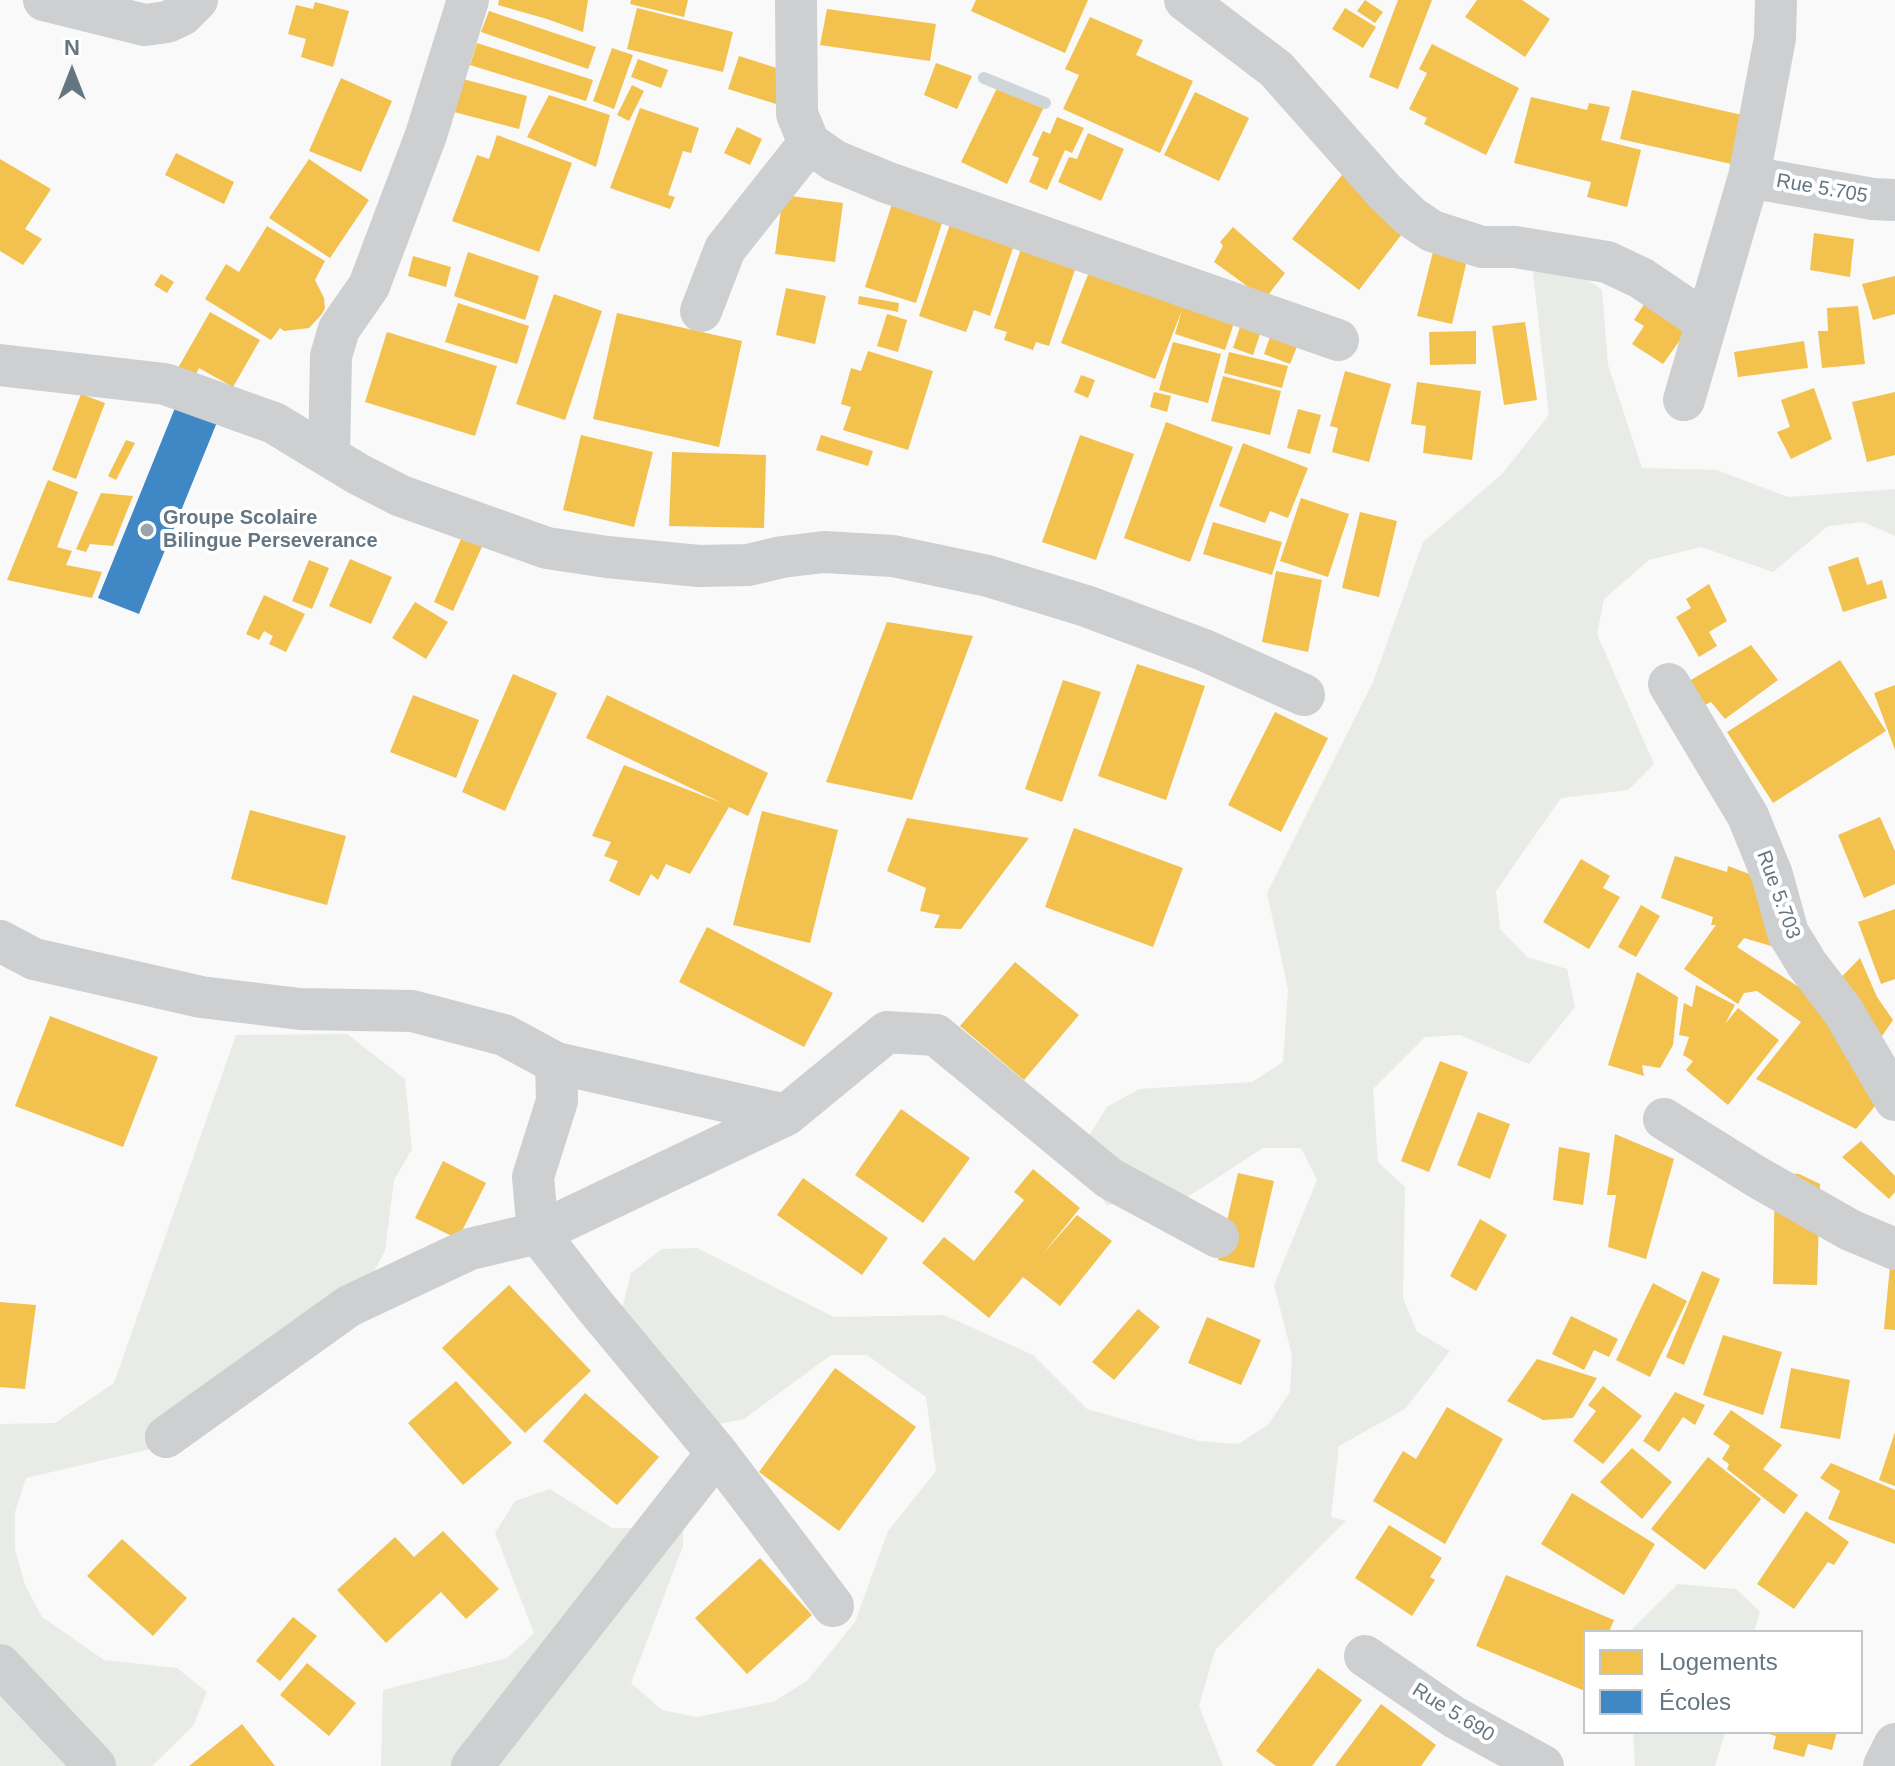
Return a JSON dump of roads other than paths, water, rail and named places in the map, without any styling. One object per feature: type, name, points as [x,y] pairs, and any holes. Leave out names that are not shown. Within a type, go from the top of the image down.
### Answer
[{"type":"street","points":[[44,0],[145,25],[167,22],[182,15],[197,0]]},
{"type":"street","points":[[329,455],[331,356],[339,329],[369,286],[426,135],[468,0]]},
{"type":"street","points":[[796,0],[797,114],[809,143],[835,161],[886,182],[1338,340]]},
{"type":"street","points":[[1684,400],[1749,177],[1775,38],[1776,0]]},
{"type":"street","points":[[1200,4],[1276,69],[1385,192],[1411,217],[1432,231],[1482,247],[1515,247],[1607,262],[1641,278],[1706,322]]},
{"type":"street","points":[[701,311],[725,249],[809,143]]},
{"type":"street","name":"Rue 5.705","points":[[1749,177],[1873,199],[1895,200]]},
{"type":"street","points":[[0,365],[165,384],[274,423],[401,496],[547,548],[699,566],[748,565],[824,552],[893,556],[988,576],[1086,606],[1204,650],[1304,695]]},
{"type":"street","name":"Rue 5.703","points":[[1669,684],[1748,816],[1772,875],[1788,933],[1843,1011],[1895,1100]]},
{"type":"street","points":[[0,941],[34,959],[201,997],[300,1009],[412,1011],[504,1035],[556,1063],[786,1115]]},
{"type":"street","points":[[166,1437],[349,1306],[470,1249],[538,1233],[786,1115],[887,1032],[936,1035],[1109,1178],[1218,1237]]},
{"type":"street","points":[[556,1063],[557,1101],[533,1177],[538,1233],[717,1453],[833,1606]]},
{"type":"street","points":[[1664,1119],[1850,1230],[1895,1249]]},
{"type":"street","points":[[472,1766],[717,1453]]},
{"type":"street","name":"Rue 5.690","points":[[1365,1656],[1454,1717],[1543,1766]]},
{"type":"street","points":[[0,1665],[95,1766]]},
{"type":"street","points":[[1884,1766],[1895,1744]]},
{"type":"waterway","points":[[984,78],[1045,103]]},
{"type":"place","name":"Groupe Scolaire Bilingue Perseverance","points":[[147,530]]}]
